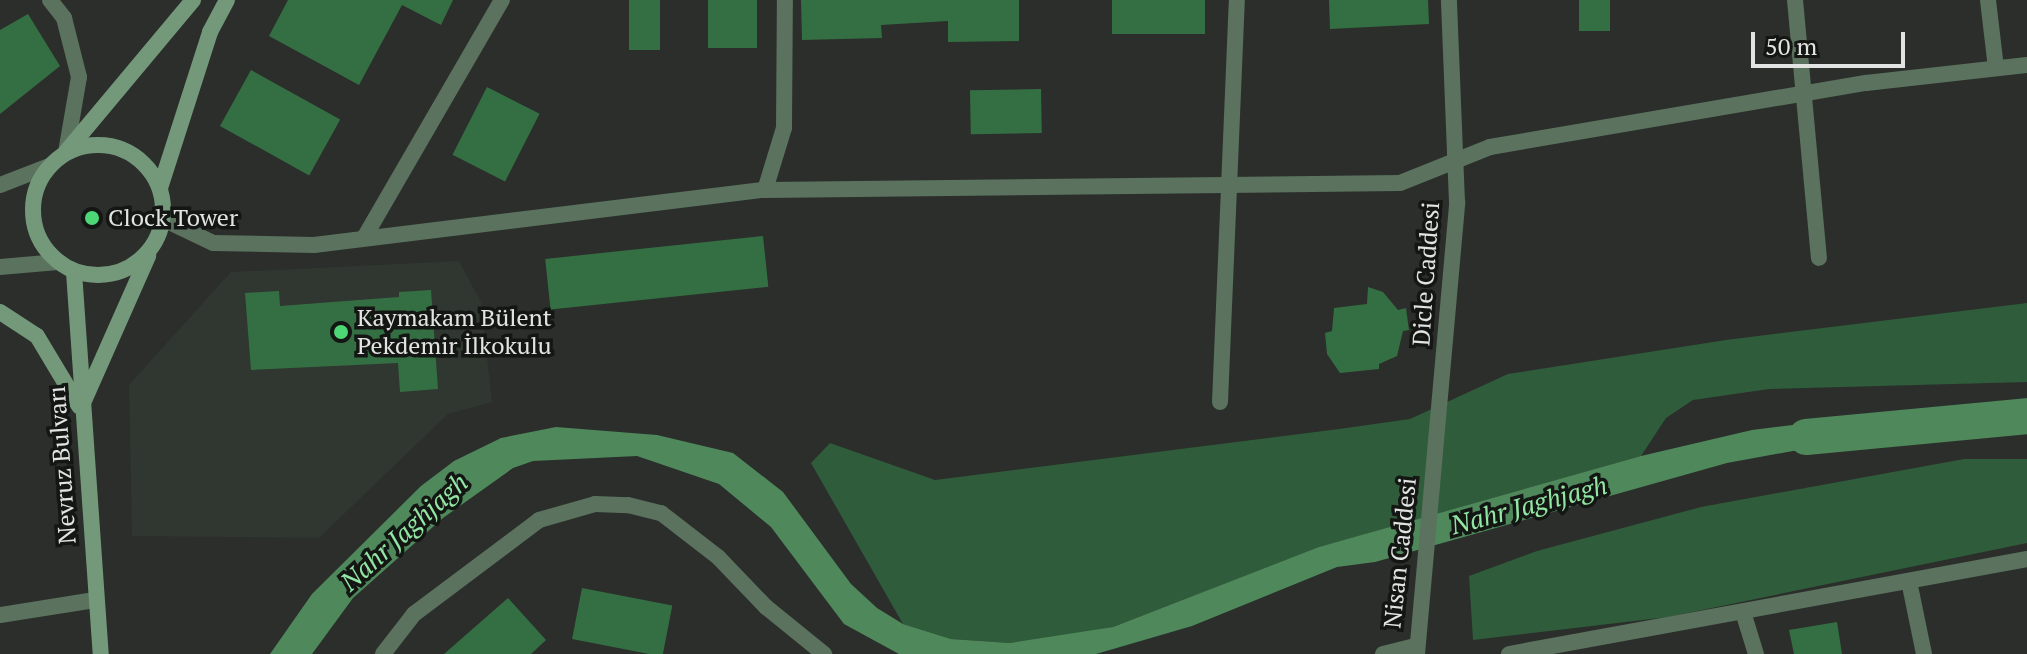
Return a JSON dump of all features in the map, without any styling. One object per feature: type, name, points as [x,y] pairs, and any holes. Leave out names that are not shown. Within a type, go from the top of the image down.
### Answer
[{"type":"main road","points":[[151,249],[116,274],[74,272],[43,247],[32,206],[49,166],[66,152],[193,0]]},
{"type":"main road","points":[[80,408],[163,219],[160,188],[210,32],[227,0]]},
{"type":"main road","points":[[66,152],[88,144],[131,153],[160,188]]},
{"type":"main road","name":"Nevruz Bulvarı","points":[[74,272],[80,408],[101,654]]},
{"type":"main road","points":[[0,312],[37,336],[80,408]]},
{"type":"street","points":[[50,0],[64,18],[79,77],[66,152]]},
{"type":"street","points":[[364,238],[502,0]]},
{"type":"street","points":[[765,190],[784,128],[785,0]]},
{"type":"street","points":[[1220,402],[1237,0]]},
{"type":"street","name":"Dicle Caddesi","points":[[1434,456],[1457,202],[1452,162],[1449,0]]},
{"type":"street","points":[[1795,0],[1819,258]]},
{"type":"street","points":[[1988,0],[1996,68]]},
{"type":"street","points":[[163,219],[213,243],[314,245],[765,190],[1400,183],[1490,147],[1803,93],[2027,65]]},
{"type":"street","points":[[0,185],[49,166]]},
{"type":"street","points":[[0,267],[58,262]]},
{"type":"street","name":"Nisan Caddesi","points":[[1416,650],[1434,456]]},
{"type":"street","points":[[383,654],[414,614],[539,520],[595,504],[628,505],[661,513],[718,557],[766,607],[824,654]]},
{"type":"street","points":[[1509,654],[2027,559]]},
{"type":"street","points":[[1909,581],[1924,654]]},
{"type":"street","points":[[0,615],[95,600]]},
{"type":"street","points":[[1743,612],[1756,654]]},
{"type":"street","points":[[1383,654],[1416,650]]},
{"type":"shaded area","points":[[459,261],[481,302],[492,402],[448,414],[319,538],[132,536],[129,385],[231,272]]},
{"type":"shaded area","points":[[2027,303],[2027,382],[1769,389],[1693,400],[1666,418],[1641,456],[1320,547],[1113,627],[1052,639],[1010,643],[951,639],[903,624],[811,463],[830,443],[935,480],[1339,429],[1410,419],[1508,374],[1726,340]]},
{"type":"shaded area","points":[[1964,459],[2027,459],[2027,543],[1668,617],[1473,640],[1469,576],[1537,551],[1701,507]]},
{"type":"water","points":[[1843,419],[1854,430],[1847,441],[1727,463],[1375,562],[1337,567],[1192,626],[1096,654],[899,654],[844,624],[771,527],[719,484],[637,456],[533,461],[513,468],[443,518],[353,598],[312,654],[270,654],[312,594],[421,486],[454,461],[501,438],[556,427],[657,435],[733,453],[783,492],[851,584],[877,608],[903,624],[951,639],[1010,643],[1113,627],[1319,547],[1641,456],[1752,430]]},
{"type":"building","points":[[288,0],[453,0],[441,25],[402,5],[359,85],[269,36]]},
{"type":"building","points":[[629,0],[660,0],[660,50],[629,50]]},
{"type":"building","points":[[708,0],[757,0],[757,48],[708,48]]},
{"type":"building","points":[[801,0],[1019,0],[1019,41],[948,42],[948,21],[881,25],[882,38],[802,40]]},
{"type":"building","points":[[1112,0],[1205,0],[1205,34],[1112,34]]},
{"type":"building","points":[[1329,0],[1428,0],[1429,24],[1330,29]]},
{"type":"building","points":[[1579,0],[1610,0],[1610,31],[1579,31]]},
{"type":"building","points":[[28,14],[60,66],[0,114],[0,30]]},
{"type":"building","points":[[251,70],[340,119],[309,175],[220,126]]},
{"type":"building","points":[[487,87],[540,114],[505,182],[452,155]]},
{"type":"building","points":[[1041,89],[1042,133],[971,134],[970,90]]},
{"type":"building","points":[[763,236],[768,287],[551,310],[545,259]]},
{"type":"building","points":[[1368,287],[1383,292],[1398,310],[1406,308],[1409,330],[1403,331],[1397,356],[1379,364],[1379,369],[1340,373],[1327,354],[1325,333],[1332,331],[1334,308],[1367,304]]},
{"type":"building","name":"Kaymakam Bülent Pekdemir İlkokulu","points":[[431,290],[438,389],[400,392],[398,363],[251,370],[245,293],[279,291],[280,306],[399,297],[399,292]]},
{"type":"building","points":[[582,588],[672,606],[663,654],[572,639]]},
{"type":"building","points":[[508,598],[546,640],[531,654],[444,654]]},
{"type":"building","points":[[1837,622],[1842,654],[1794,654],[1789,630]]},
{"type":"waterway","name":"Nahr Jaghjagh","points":[[1806,437],[2027,416]]},
{"type":"place","name":"Clock Tower","points":[[92,218]]},
{"type":"place","name":"Kaymakam Bülent Pekdemir İlkokulu","points":[[341,332]]}]
